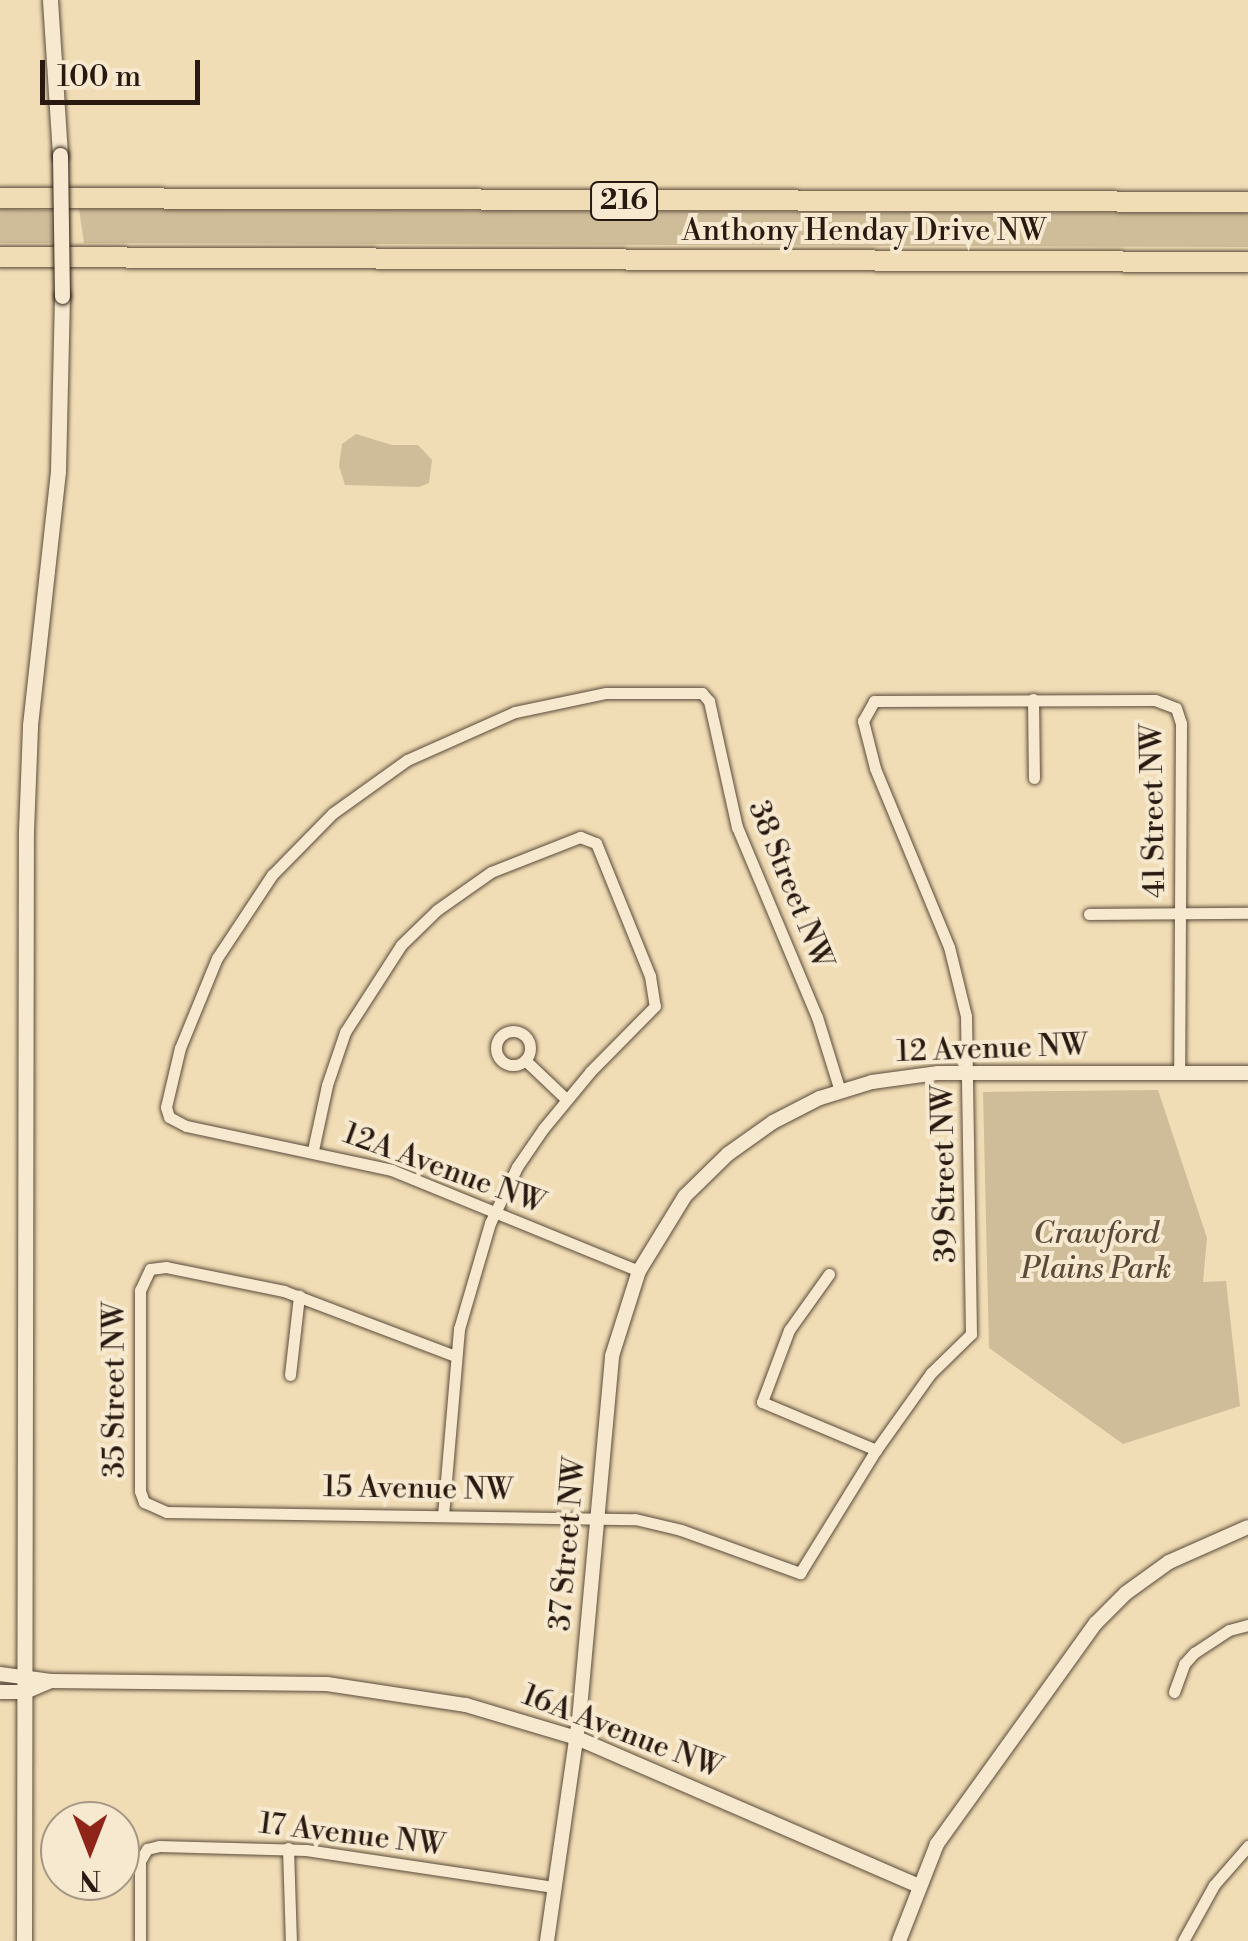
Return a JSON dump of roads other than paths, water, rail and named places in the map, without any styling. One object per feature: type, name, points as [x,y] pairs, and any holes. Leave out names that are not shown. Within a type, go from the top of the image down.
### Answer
[{"type":"highway","name":"Anthony Henday Drive NW","points":[[0,198],[1248,202]]},
{"type":"highway","name":"Anthony Henday Drive NW","points":[[0,257],[1104,261],[1248,265]]},
{"type":"main road","points":[[24,1941],[26,830],[30,725],[58,471],[62,296],[60,156],[50,0]]},
{"type":"street","name":"38 Street NW","points":[[169,1117],[166,1107],[180,1048],[217,958],[272,875],[333,813],[407,760],[505,716],[606,693],[693,690],[706,695],[737,827],[817,1017],[840,1091]]},
{"type":"street","name":"39 Street NW","points":[[800,1574],[876,1450],[931,1373],[971,1334],[970,1073],[959,981],[875,768],[863,721],[870,704],[886,698],[1033,699]]},
{"type":"street","name":"41 Street NW","points":[[1033,699],[1155,700],[1176,708],[1181,722],[1180,1072]]},
{"type":"street","points":[[1033,699],[1034,778]]},
{"type":"street","points":[[312,1150],[327,1085],[345,1032],[402,945],[437,910],[492,872],[559,844],[589,838],[601,851],[622,904],[650,976],[655,1006],[566,1098],[523,1157],[495,1212],[467,1290],[455,1356],[442,1514]]},
{"type":"street","name":"41 Street NW","points":[[1088,914],[1248,913]]},
{"type":"street","points":[[525,1060],[566,1098]]},
{"type":"street","name":"12 Avenue NW","points":[[704,1175],[773,1122],[840,1091],[915,1074],[1248,1073]]},
{"type":"street","name":"12A Avenue NW","points":[[169,1117],[186,1126],[392,1170],[639,1270]]},
{"type":"street","name":"37 Street NW","points":[[547,1941],[577,1738],[612,1356],[639,1270],[675,1210],[704,1175]]},
{"type":"street","name":"35 Street NW","points":[[147,1506],[140,1491],[140,1290],[146,1272],[160,1266],[299,1296]]},
{"type":"street","points":[[829,1274],[789,1330],[762,1402],[876,1450]]},
{"type":"street","points":[[290,1374],[299,1296],[455,1356]]},
{"type":"street","name":"15 Avenue NW","points":[[147,1506],[166,1512],[598,1516],[667,1525],[800,1574]]},
{"type":"street","points":[[898,1941],[918,1885],[965,1801],[1096,1623],[1126,1593],[1168,1562],[1248,1527]]},
{"type":"street","points":[[1174,1692],[1184,1664],[1194,1653],[1229,1630],[1248,1625]]},
{"type":"street","name":"16A Avenue NW","points":[[0,1674],[24,1674],[52,1681],[356,1686],[466,1705],[577,1738],[918,1885]]},
{"type":"street","name":"16A Avenue NW","points":[[0,1692],[25,1692],[52,1681]]},
{"type":"street","name":"17 Avenue NW","points":[[140,1941],[144,1852],[159,1846],[288,1848],[556,1887]]},
{"type":"street","points":[[1183,1941],[1214,1885],[1248,1846]]},
{"type":"street","points":[[288,1848],[291,1941]]},
{"type":"park label","name":"Crawford Plains Park","points":[[1096,1251]]}]
